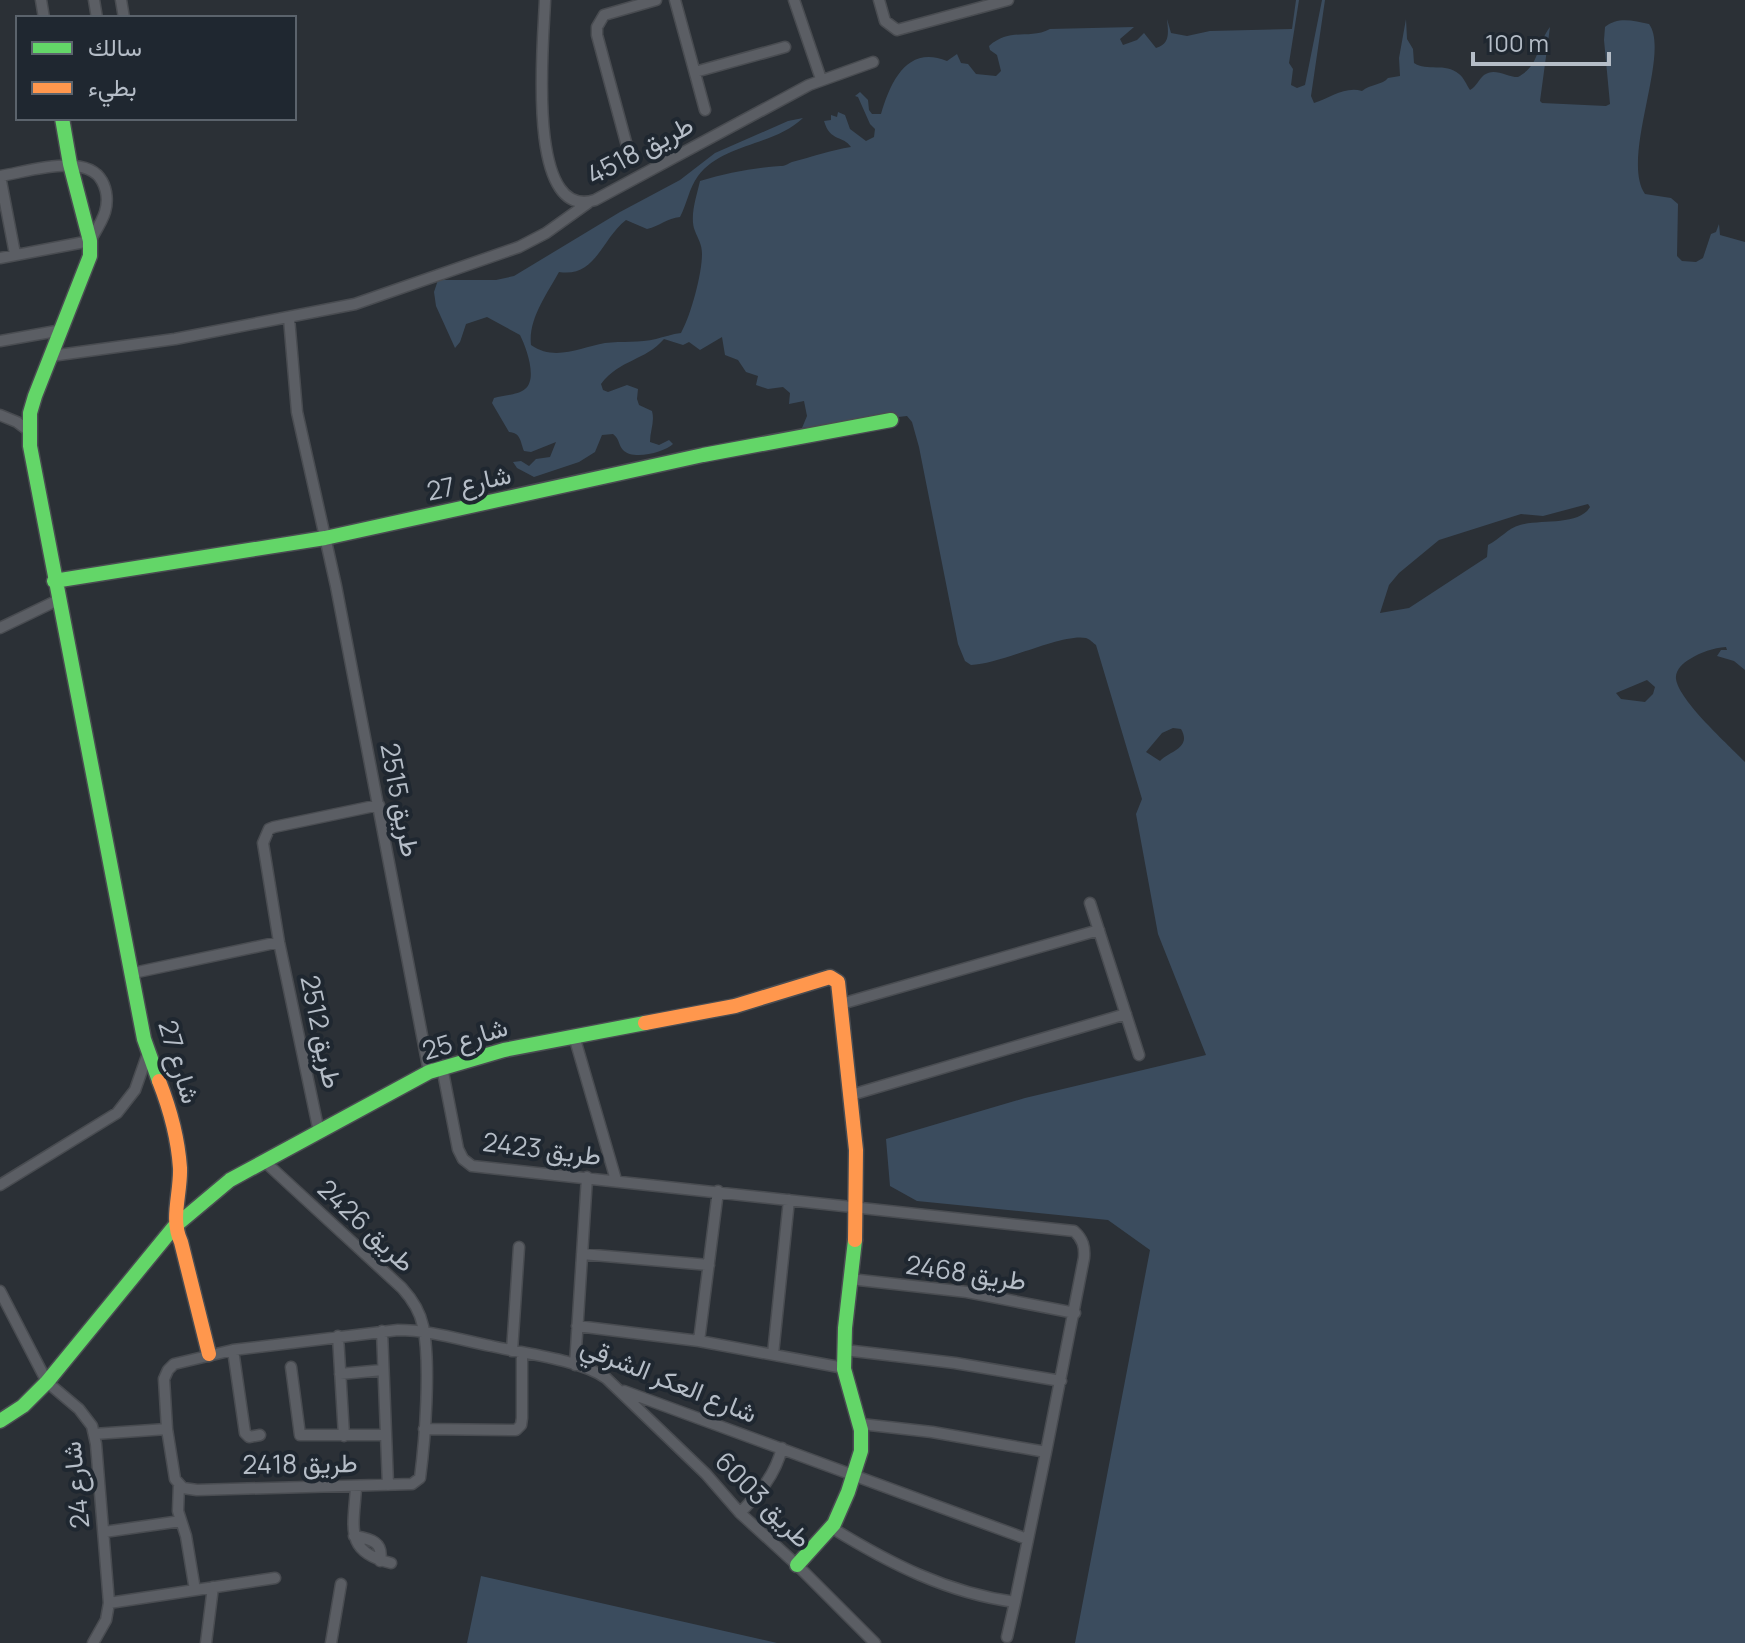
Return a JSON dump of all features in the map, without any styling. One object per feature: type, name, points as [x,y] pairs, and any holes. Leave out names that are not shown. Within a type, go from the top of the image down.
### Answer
[{"type":"street","name":"طريق 4518","points":[[545,0],[545,152],[552,175],[572,201],[588,203],[821,79],[873,62]]},
{"type":"street","points":[[627,146],[599,46],[597,27],[609,13],[656,0]]},
{"type":"street","points":[[675,0],[705,110]]},
{"type":"street","points":[[794,0],[821,79]]},
{"type":"street","points":[[879,0],[885,21],[897,30],[1008,0]]},
{"type":"street","points":[[695,72],[785,47]]},
{"type":"street","name":"شارع 27","points":[[62,120],[90,241],[88,264],[35,396],[29,431],[54,581],[148,1053],[169,1108],[177,1143],[180,1205],[174,1227]]},
{"type":"street","points":[[0,258],[90,241],[105,212],[104,186],[94,171],[70,164],[0,176],[15,254]]},
{"type":"street","points":[[51,356],[175,339],[355,304],[519,247],[546,233],[588,203]]},
{"type":"street","name":"طريق 2515","points":[[289,318],[297,412],[436,1070]]},
{"type":"street","points":[[0,341],[62,330]]},
{"type":"street","points":[[0,415],[29,431]]},
{"type":"street","name":"شارع 27","points":[[54,581],[325,538],[703,455],[891,420]]},
{"type":"street","points":[[0,628],[58,600]]},
{"type":"street","name":"طريق 2512","points":[[319,1132],[279,942],[263,843],[269,829],[379,805]]},
{"type":"street","points":[[1090,903],[1139,1055]]},
{"type":"street","points":[[797,1565],[832,1528],[862,1446],[861,1424],[847,1393],[844,1368],[857,1206],[851,1095],[841,1004],[1099,930]]},
{"type":"street","points":[[133,973],[279,942]]},
{"type":"street","name":"شارع 25","points":[[0,1421],[23,1406],[47,1382],[174,1227],[230,1180],[436,1070],[504,1050],[735,1006],[830,977],[838,982],[841,1004]]},
{"type":"street","points":[[851,1095],[1126,1014]]},
{"type":"street","name":"طريق 2423","points":[[574,1036],[616,1180]]},
{"type":"street","points":[[0,1185],[117,1113],[135,1090],[148,1053]]},
{"type":"street","name":"طريق 2423","points":[[436,1070],[458,1149],[463,1159],[472,1166],[1074,1231],[1085,1248],[1075,1313]]},
{"type":"street","name":"طريق 2426","points":[[264,1161],[402,1288],[415,1305],[424,1332]]},
{"type":"street","points":[[575,1365],[587,1177]]},
{"type":"street","points":[[699,1341],[718,1191]]},
{"type":"street","points":[[773,1354],[789,1200]]},
{"type":"street","points":[[174,1227],[181,1242],[209,1354],[174,1364],[164,1379],[167,1429],[174,1473],[179,1484],[177,1501],[195,1590]]},
{"type":"street","points":[[424,1332],[424,1429],[516,1430],[522,1418],[517,1352],[519,1247]]},
{"type":"street","points":[[582,1254],[709,1265]]},
{"type":"street","name":"طريق 2468","points":[[850,1279],[967,1292],[1075,1313]]},
{"type":"street","points":[[0,1291],[47,1382]]},
{"type":"street","points":[[1007,1637],[1075,1313]]},
{"type":"street","points":[[577,1326],[699,1341],[844,1368]]},
{"type":"street","points":[[382,1331],[388,1485]]},
{"type":"street","name":"شارع العكر الشرقي","points":[[209,1354],[382,1331],[424,1332],[575,1365],[600,1374],[618,1389],[1027,1539]]},
{"type":"street","points":[[338,1336],[344,1436]]},
{"type":"street","points":[[233,1350],[245,1433],[249,1437],[260,1435]]},
{"type":"street","points":[[845,1350],[955,1363],[1061,1381]]},
{"type":"street","points":[[291,1367],[300,1435],[386,1435]]},
{"type":"street","points":[[340,1374],[383,1370]]},
{"type":"street","name":"شارع 24","points":[[47,1382],[79,1409],[94,1434],[109,1603],[106,1620],[93,1643]]},
{"type":"street","name":"طريق 6003","points":[[618,1389],[706,1474],[740,1513],[875,1643]]},
{"type":"street","points":[[861,1424],[955,1435],[1046,1452]]},
{"type":"street","points":[[94,1434],[167,1429]]},
{"type":"street","name":"طريق 2418","points":[[179,1484],[189,1490],[412,1484],[420,1475],[424,1429]]},
{"type":"street","points":[[740,1513],[771,1477],[782,1448]]},
{"type":"street","points":[[356,1487],[354,1536],[361,1550],[386,1562]]},
{"type":"street","points":[[104,1532],[181,1521]]},
{"type":"street","points":[[832,1528],[884,1560],[922,1577],[967,1592],[1015,1602]]},
{"type":"street","points":[[109,1603],[275,1578]]},
{"type":"street","points":[[331,1643],[341,1584]]},
{"type":"street","points":[[206,1643],[213,1587]]},
{"type":"water","points":[[1296,0],[1299,0],[1289,63],[1293,69],[1291,85],[1297,88],[1305,85],[1322,0],[1325,0],[1311,96],[1314,103],[1344,91],[1362,91],[1388,78],[1400,76],[1399,58],[1406,19],[1407,39],[1413,49],[1414,63],[1454,70],[1470,90],[1488,73],[1518,77],[1525,72],[1531,67],[1550,27],[1540,101],[1606,106],[1610,104],[1605,27],[1621,20],[1649,24],[1654,38],[1654,58],[1638,156],[1639,178],[1645,194],[1671,198],[1678,204],[1677,256],[1682,261],[1696,262],[1703,258],[1711,234],[1716,232],[1719,224],[1720,235],[1745,242],[1745,670],[1734,661],[1717,656],[1721,650],[1727,650],[1726,647],[1703,652],[1687,661],[1678,670],[1676,679],[1695,710],[1745,762],[1745,1643],[1075,1643],[1150,1250],[1108,1220],[917,1201],[890,1186],[886,1139],[1025,1098],[1206,1055],[1158,934],[1136,814],[1142,799],[1096,645],[1086,638],[1075,638],[999,660],[971,665],[965,661],[958,644],[919,447],[912,422],[907,416],[802,428],[807,416],[804,401],[789,404],[790,393],[783,387],[768,389],[756,385],[758,376],[746,372],[738,360],[725,355],[722,337],[700,350],[689,342],[683,345],[664,339],[649,352],[616,370],[601,384],[603,390],[608,392],[627,385],[638,389],[639,405],[652,411],[650,442],[659,445],[669,440],[673,444],[656,452],[634,455],[623,450],[613,434],[602,435],[595,452],[579,462],[534,477],[517,468],[513,462],[521,461],[529,466],[536,459],[550,457],[556,442],[531,452],[524,451],[518,436],[509,432],[492,403],[494,398],[519,393],[529,384],[530,363],[520,335],[487,317],[466,324],[455,348],[436,306],[434,292],[438,280],[496,280],[514,276],[680,180],[715,153],[788,121],[803,118],[778,134],[708,165],[695,181],[680,217],[647,229],[626,220],[590,263],[572,272],[559,272],[535,316],[531,345],[559,353],[605,343],[650,340],[681,333],[692,305],[702,262],[693,219],[700,181],[740,171],[784,166],[851,147],[833,135],[824,121],[831,120],[831,115],[837,117],[838,112],[845,115],[850,129],[866,141],[874,137],[875,129],[855,96],[860,92],[868,100],[872,114],[881,114],[896,78],[912,62],[933,57],[947,61],[957,54],[961,63],[968,64],[976,74],[996,76],[1001,71],[997,55],[989,46],[1012,35],[1035,34],[1050,29],[1134,27],[1120,39],[1123,45],[1137,40],[1144,33],[1156,48],[1166,40],[1167,19],[1171,33],[1187,36],[1210,31],[1292,29]],"holes":[[[1588,504],[1590,507],[1585,513],[1577,517],[1529,523],[1512,529],[1488,545],[1487,557],[1409,608],[1380,613],[1389,585],[1439,540],[1521,514],[1543,516]],[[1647,680],[1655,687],[1645,702],[1621,699],[1616,693]],[[1173,728],[1181,729],[1184,741],[1160,761],[1146,752],[1162,733]]]},
{"type":"water","points":[[481,1576],[777,1643],[467,1643]]},
{"type":"traffic: fast","points":[[62,120],[90,241],[90,256],[35,396],[30,413],[30,446],[144,1039],[159,1081]]},
{"type":"traffic: fast","points":[[54,581],[325,538],[703,455],[891,420]]},
{"type":"traffic: fast","points":[[0,1421],[23,1406],[47,1382],[174,1227],[230,1180],[429,1072],[504,1050],[645,1023]]},
{"type":"traffic: fast","points":[[797,1565],[834,1524],[861,1451],[861,1430],[844,1369],[845,1328],[855,1240]]},
{"type":"traffic: slow","points":[[645,1023],[735,1006],[830,977],[838,982],[856,1150],[855,1240]]},
{"type":"traffic: slow","points":[[159,1081],[173,1124],[179,1157],[176,1224],[209,1354]]}]
